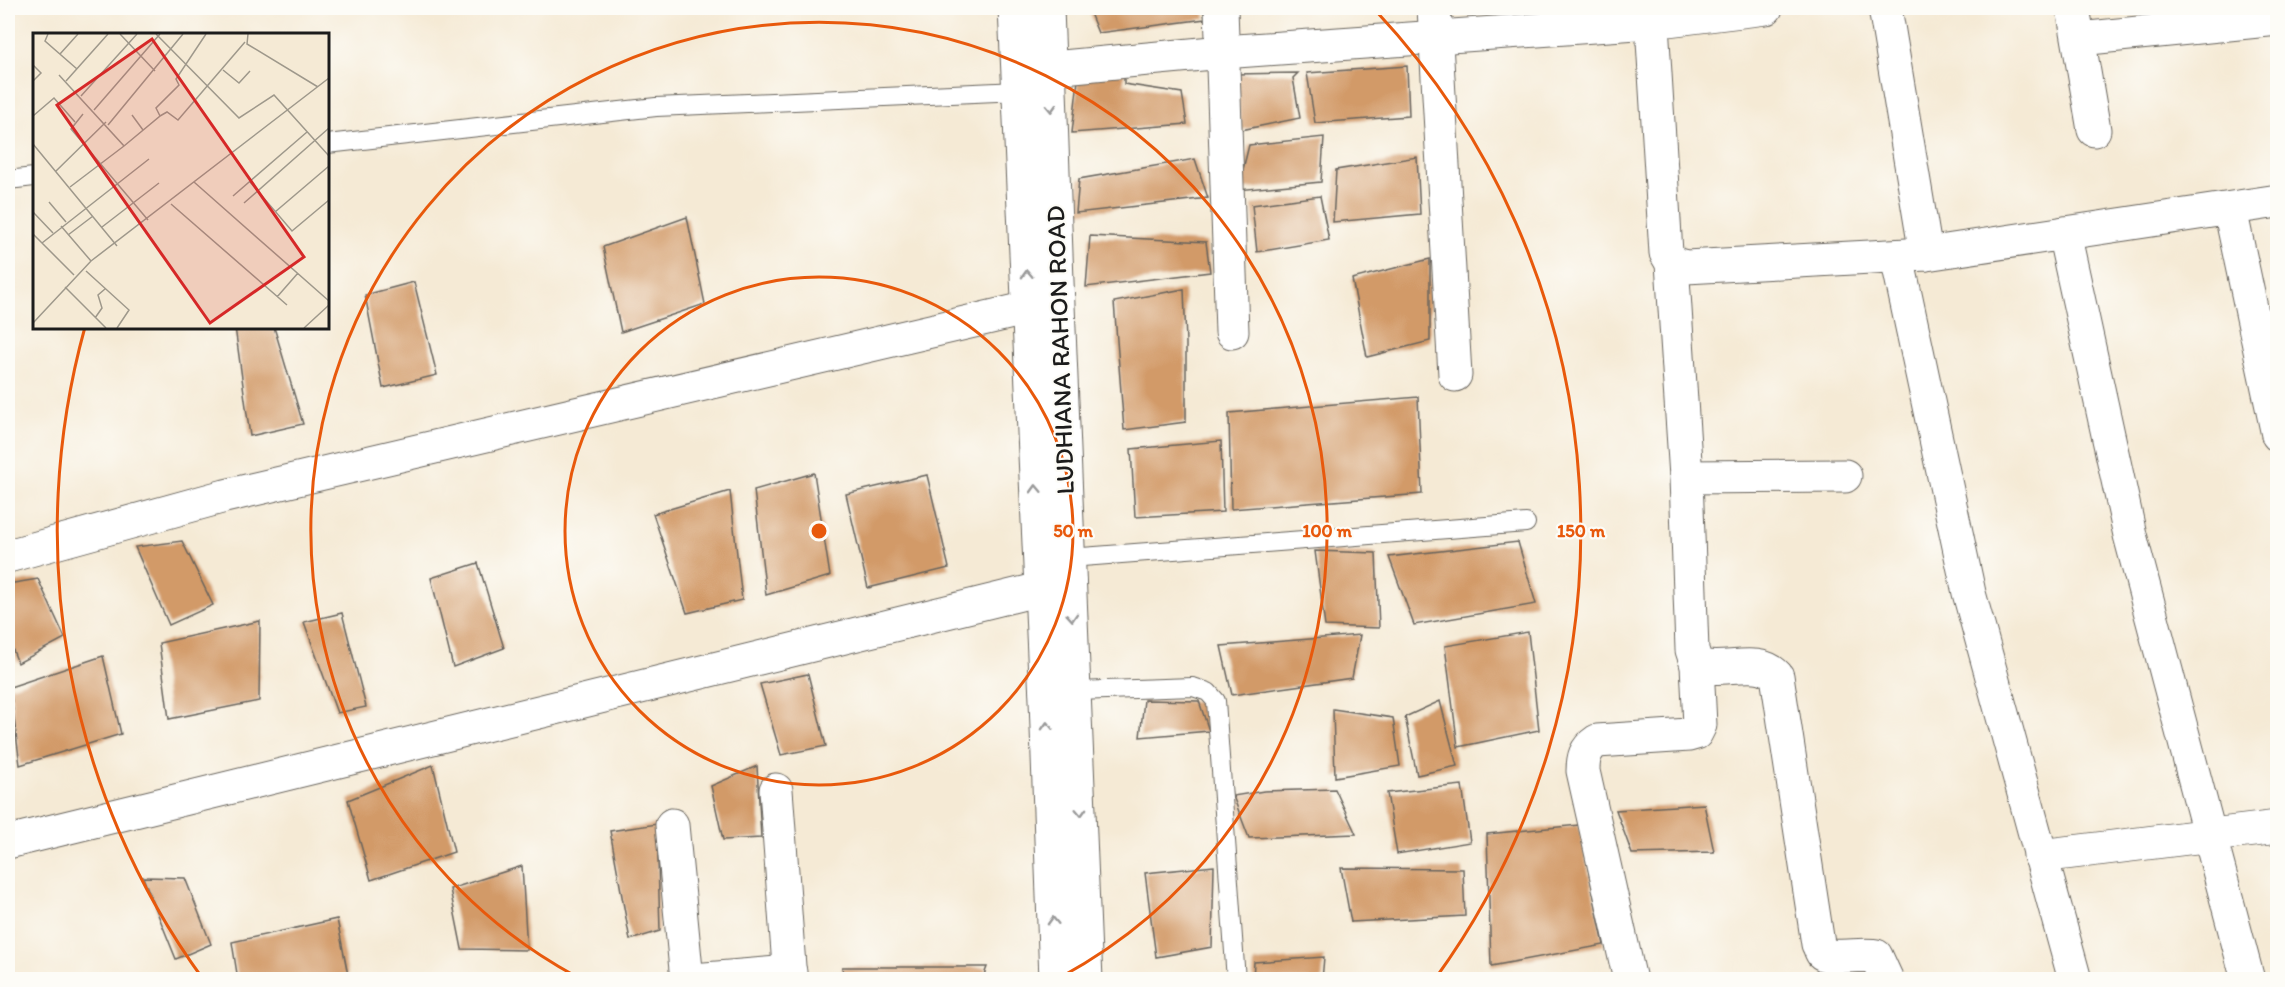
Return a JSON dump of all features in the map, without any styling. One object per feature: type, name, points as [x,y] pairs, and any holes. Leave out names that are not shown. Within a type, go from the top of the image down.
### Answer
[{"type":"street","name":"LUDHIANA RAHON ROAD","points":[[1016,8],[1029,77],[1059,576],[1056,980]]},
{"type":"street","name":"LUDHIANA RAHON ROAD","points":[[1047,8],[1029,77],[1029,308],[1059,576],[1077,691],[1086,980]]},
{"type":"street","points":[[1221,8],[1232,332]]},
{"type":"street","points":[[1029,77],[1434,22],[1651,15],[1766,8]]},
{"type":"street","points":[[1885,8],[1912,255],[1969,593],[2075,980]]},
{"type":"street","points":[[2073,8],[2094,130]]},
{"type":"street","points":[[1630,980],[1583,771],[1583,758],[1589,746],[1597,741],[1689,735],[1696,733],[1700,726],[1697,665],[1692,650],[1686,477],[1672,263],[1666,253],[1651,15]]},
{"type":"street","points":[[2079,39],[2277,19]]},
{"type":"street","points":[[1434,22],[1455,375]]},
{"type":"street","points":[[1672,263],[1686,267],[1912,255],[2277,201]]},
{"type":"street","points":[[2230,209],[2277,435]]},
{"type":"street","points":[[2064,233],[2130,536],[2248,980]]},
{"type":"street","points":[[8,556],[225,496],[1029,308]]},
{"type":"street","points":[[1686,477],[1845,476]]},
{"type":"street","points":[[8,842],[1059,576]]},
{"type":"street","points":[[1697,665],[1709,669],[1753,666],[1771,669],[1778,676],[1818,944],[1822,953],[1827,956],[1868,954],[1876,956],[1887,980]]},
{"type":"street","points":[[693,980],[790,976],[776,790]]},
{"type":"street","points":[[672,825],[687,980]]},
{"type":"street","points":[[2040,856],[2277,827]]},
{"type":"lane","points":[[328,144],[656,107],[1029,77]]},
{"type":"lane","points":[[8,180],[33,177]]},
{"type":"lane","points":[[1059,576],[1526,523]]},
{"type":"lane","points":[[1077,691],[1193,687],[1208,692],[1216,701],[1236,980]]},
{"type":"building","points":[[1088,8],[1203,8],[1205,19],[1098,33]]},
{"type":"building","points":[[1407,66],[1409,116],[1315,123],[1307,73]]},
{"type":"building","points":[[1124,70],[1124,84],[1182,93],[1187,124],[1072,133],[1078,80]]},
{"type":"building","points":[[1298,73],[1293,78],[1300,118],[1241,130],[1235,74]]},
{"type":"building","points":[[1324,137],[1321,182],[1238,190],[1249,145]]},
{"type":"building","points":[[1417,157],[1420,214],[1333,222],[1336,170]]},
{"type":"building","points":[[1195,159],[1208,198],[1076,213],[1079,179]]},
{"type":"building","points":[[1320,196],[1329,240],[1257,252],[1252,205]]},
{"type":"building","points":[[687,217],[705,304],[621,332],[603,247]]},
{"type":"building","points":[[1090,236],[1206,242],[1210,272],[1086,287]]},
{"type":"building","points":[[1430,259],[1430,341],[1367,357],[1352,279]]},
{"type":"building","points":[[414,282],[437,375],[383,388],[365,295]]},
{"type":"building","points":[[1184,289],[1186,422],[1124,430],[1114,302]]},
{"type":"building","points":[[235,328],[274,328],[303,424],[250,436]]},
{"type":"building","points":[[1418,397],[1422,494],[1231,509],[1229,413]]},
{"type":"building","points":[[1221,441],[1223,512],[1135,517],[1131,449]]},
{"type":"building","points":[[814,473],[830,576],[766,595],[754,490]]},
{"type":"building","points":[[927,475],[949,568],[868,588],[846,494]]},
{"type":"building","points":[[730,491],[742,600],[687,613],[653,514]]},
{"type":"building","points":[[182,541],[213,605],[169,625],[135,547]]},
{"type":"building","points":[[1518,542],[1536,604],[1414,625],[1389,557]]},
{"type":"building","points":[[1315,551],[1376,553],[1379,628],[1325,626]]},
{"type":"building","points":[[478,563],[504,648],[453,667],[431,578]]},
{"type":"building","points":[[38,579],[65,638],[18,663],[8,638],[8,584]]},
{"type":"building","points":[[342,613],[366,707],[337,713],[304,622]]},
{"type":"building","points":[[260,621],[259,701],[169,719],[159,643]]},
{"type":"building","points":[[1528,632],[1539,730],[1458,747],[1445,646]]},
{"type":"building","points":[[1360,635],[1352,678],[1232,695],[1221,646]]},
{"type":"building","points":[[103,656],[121,734],[20,765],[10,687]]},
{"type":"building","points":[[808,674],[826,746],[781,755],[760,684]]},
{"type":"building","points":[[1144,700],[1199,701],[1209,731],[1140,737]]},
{"type":"building","points":[[1440,701],[1457,766],[1417,775],[1405,717]]},
{"type":"building","points":[[1333,709],[1393,718],[1400,766],[1335,777]]},
{"type":"building","points":[[433,765],[454,852],[371,880],[348,800]]},
{"type":"building","points":[[757,766],[761,838],[723,840],[711,786]]},
{"type":"building","points":[[1462,785],[1470,842],[1397,854],[1387,793]]},
{"type":"building","points":[[1335,789],[1356,834],[1249,838],[1233,796],[1264,791]]},
{"type":"building","points":[[1704,804],[1714,852],[1632,854],[1616,810]]},
{"type":"building","points":[[657,824],[660,931],[630,940],[610,831]]},
{"type":"building","points":[[1579,825],[1604,945],[1491,966],[1487,834]]},
{"type":"building","points":[[522,866],[527,950],[462,949],[450,889]]},
{"type":"building","points":[[1214,866],[1212,947],[1156,957],[1145,873]]},
{"type":"building","points":[[1341,868],[1463,869],[1465,916],[1351,922]]},
{"type":"building","points":[[143,877],[185,878],[211,944],[176,959]]},
{"type":"building","points":[[337,919],[348,975],[296,980],[238,980],[232,942]]},
{"type":"building","points":[[1324,957],[1322,980],[1253,980],[1254,962]]},
{"type":"building","points":[[842,967],[987,967],[982,980],[844,980]]},
{"type":"building","points":[[1722,976],[1722,980],[1688,980],[1688,978]]}]
